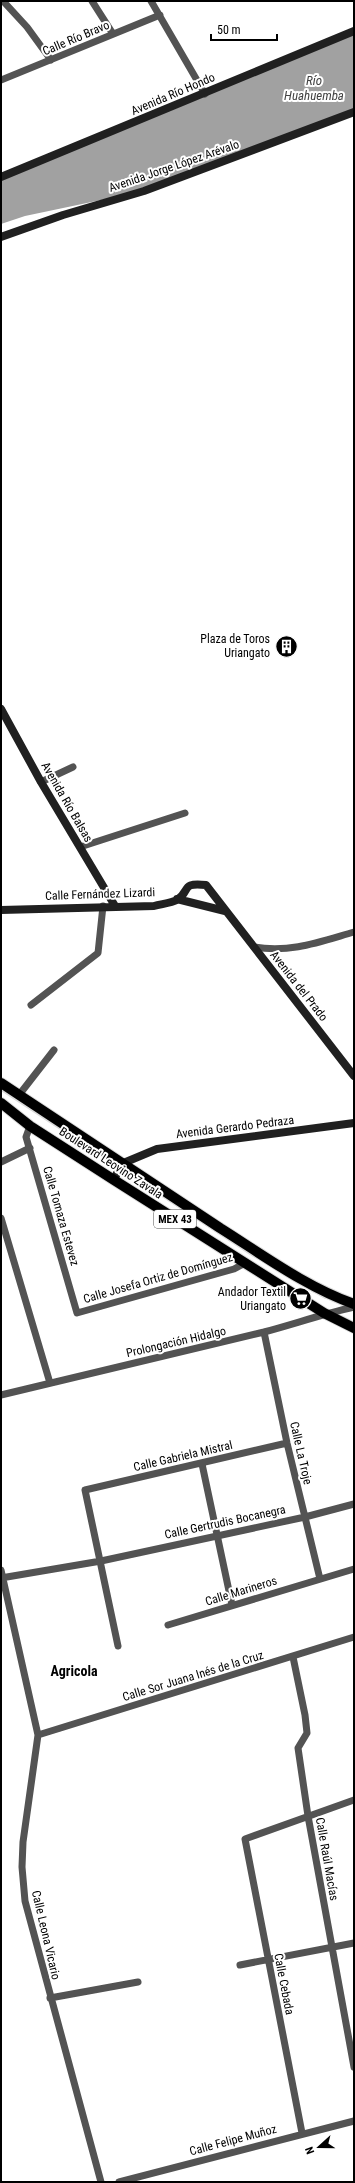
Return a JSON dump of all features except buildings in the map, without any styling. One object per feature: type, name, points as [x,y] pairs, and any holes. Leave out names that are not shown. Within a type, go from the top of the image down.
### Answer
[{"type":"main road","name":"Boulevard Leovino Zavala","points":[[1,1083],[121,1164],[238,1239],[327,1295],[354,1306]]},
{"type":"main road","name":"Boulevard Leovino Zavala","points":[[2,1104],[30,1126],[114,1180],[324,1313],[354,1328]]},
{"type":"main road","points":[[229,1253],[238,1239]]},
{"type":"street","points":[[3,1],[27,27],[50,60]]},
{"type":"street","points":[[92,1],[114,34]]},
{"type":"street","points":[[151,1],[205,94]]},
{"type":"street","name":"Calle Río Bravo","points":[[1,80],[160,15]]},
{"type":"street","name":"Avenida Río Hondo","points":[[1,177],[205,94],[354,31]]},
{"type":"street","name":"Avenida Jorge López Arévalo","points":[[1,237],[62,215],[144,191],[354,112]]},
{"type":"street","name":"Avenida Río Balsas","points":[[1,710],[41,782],[115,906]]},
{"type":"street","points":[[41,782],[73,767]]},
{"type":"street","points":[[80,847],[185,813]]},
{"type":"street","name":"Calle Fernández Lizardi","points":[[1,910],[103,906],[154,906],[177,899],[185,889],[193,884]]},
{"type":"street","name":"Avenida del Prado","points":[[193,884],[206,885],[354,1076]]},
{"type":"street","points":[[177,899],[225,911]]},
{"type":"street","points":[[31,1005],[98,953],[103,906]]},
{"type":"street","points":[[254,947],[274,950],[292,948],[354,932]]},
{"type":"street","points":[[19,1094],[54,1050]]},
{"type":"street","name":"Avenida Gerardo Pedraza","points":[[121,1164],[157,1149],[354,1123]]},
{"type":"street","name":"Calle Tomaza Estevez","points":[[30,1126],[26,1137],[77,1313]]},
{"type":"street","points":[[1,1162],[30,1148]]},
{"type":"street","points":[[114,1180],[121,1164]]},
{"type":"street","points":[[1,1218],[50,1383]]},
{"type":"street","name":"Calle Josefa Ortiz de Domínguez","points":[[77,1313],[234,1269],[245,1263]]},
{"type":"street","name":"Prolongación Hidalgo","points":[[1,1395],[305,1322],[324,1313],[354,1306]]},
{"type":"street","name":"Calle La Troje","points":[[264,1332],[287,1443],[320,1579]]},
{"type":"street","name":"Calle Gabriela Mistral","points":[[101,1561],[85,1490],[287,1443]]},
{"type":"street","points":[[202,1464],[232,1605]]},
{"type":"street","name":"Calle Gertrudis Bocanegra","points":[[2,1578],[101,1561],[305,1517],[354,1504]]},
{"type":"street","points":[[101,1561],[118,1646]]},
{"type":"street","name":"Calle Leona Vicario","points":[[1,1570],[38,1735],[22,1867],[25,1900],[50,1998],[101,2182]]},
{"type":"street","name":"Calle Marineros","points":[[168,1625],[354,1570]]},
{"type":"street","name":"Calle Sor Juana Inés de la Cruz","points":[[38,1735],[354,1637]]},
{"type":"street","name":"Calle Raúl Macías","points":[[292,1657],[306,1715],[307,1733],[298,1748],[308,1816],[354,2067]]},
{"type":"street","points":[[308,1816],[354,1800]]},
{"type":"street","name":"Calle Cebada","points":[[302,2133],[245,1839],[308,1816]]},
{"type":"street","points":[[240,1966],[354,1943]]},
{"type":"street","points":[[50,1998],[138,1982]]},
{"type":"street","name":"Calle Felipe Muñoz","points":[[119,2182],[302,2133],[354,2121]]},
{"type":"street","points":[[150,2174],[151,2182]]},
{"type":"shaded area","points":[[1,1085],[328,1298],[325,1299],[250,1255],[1,1091]]},
{"type":"water","name":"Río Huahuemba","points":[[354,31],[354,111],[144,191],[25,216],[1,224],[1,179]]},
{"type":"place","name":"Plaza de Toros Uriangato","points":[[286,646]]},
{"type":"place","name":"Andador Textil Uriangato","points":[[301,1299]]},
{"type":"district","name":"Agricola","points":[[74,1671]]}]
